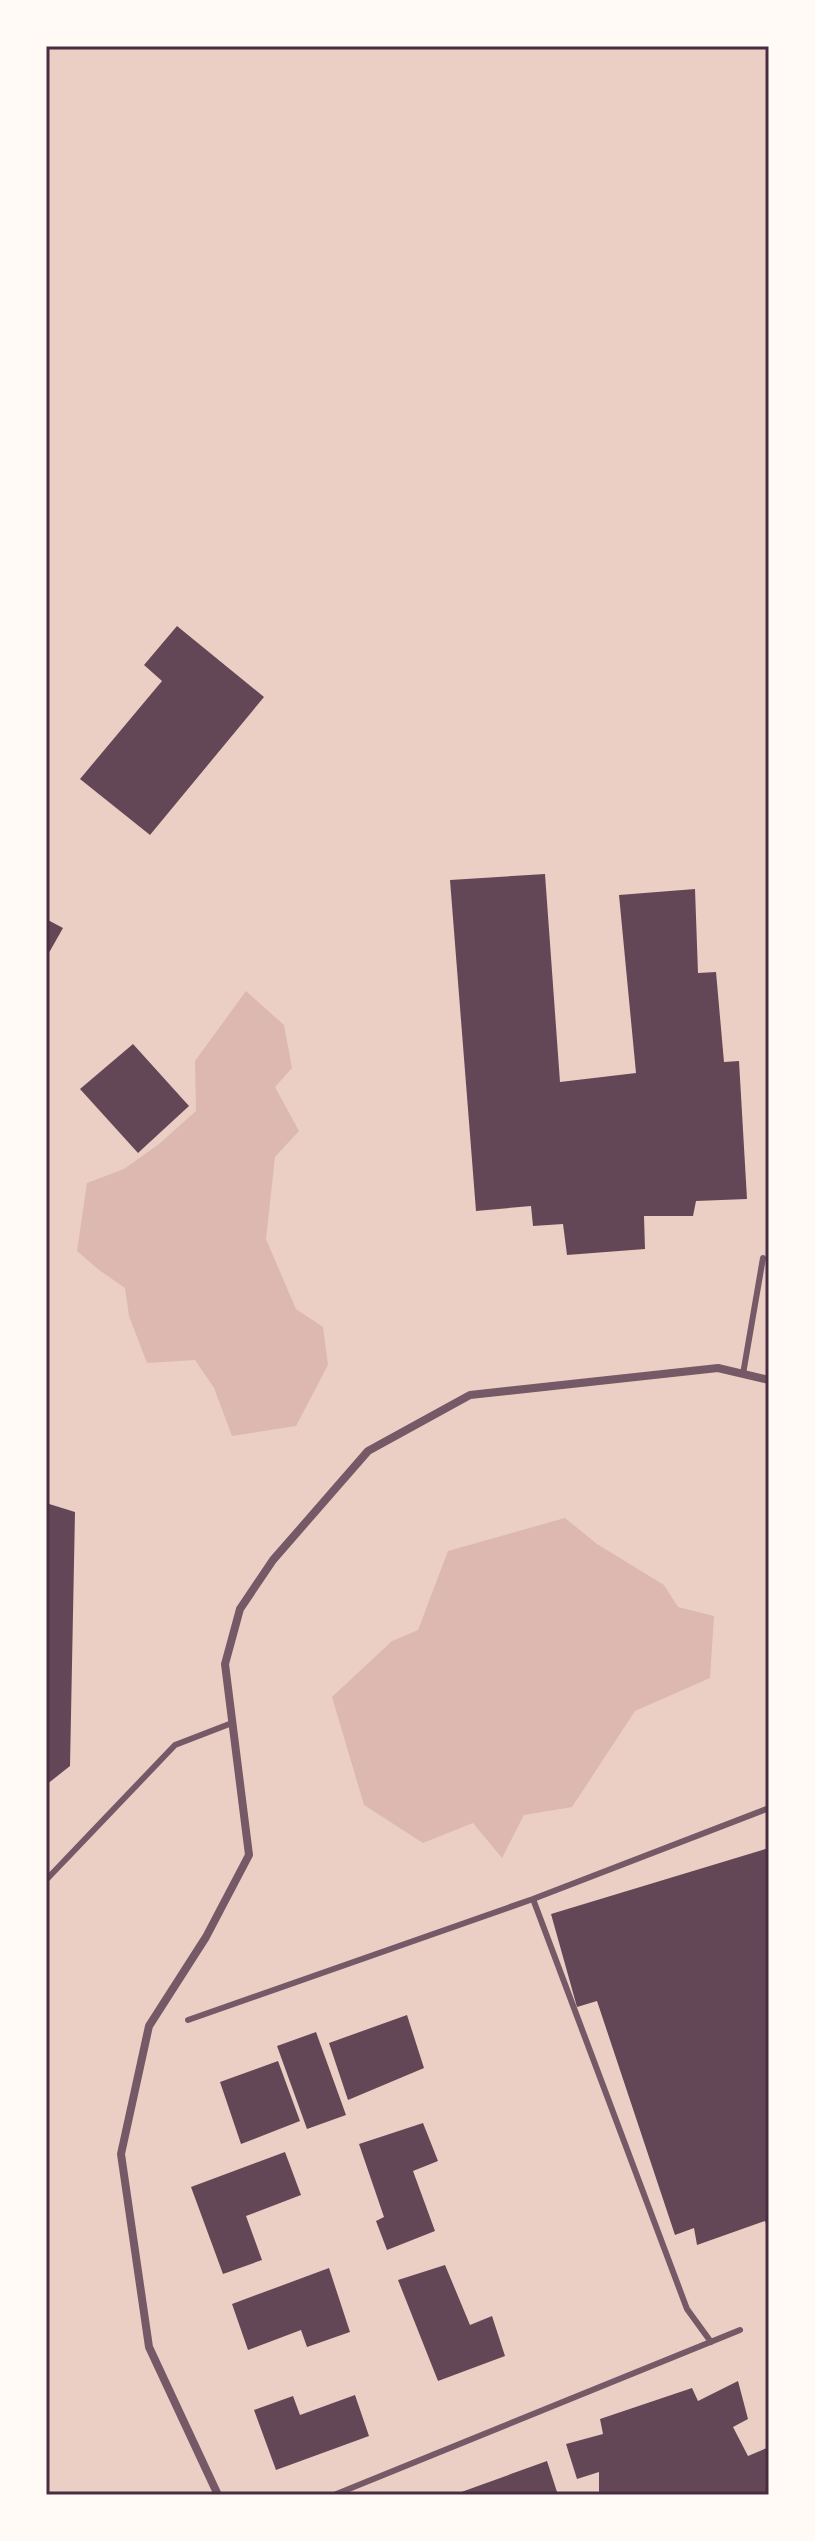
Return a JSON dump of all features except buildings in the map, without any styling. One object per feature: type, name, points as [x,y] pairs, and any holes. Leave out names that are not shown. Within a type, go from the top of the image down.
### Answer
[{"type":"street","points":[[218,2495],[149,2347],[121,2154],[149,2026],[206,1937],[249,1855],[225,1664],[240,1609],[273,1560],[368,1451],[470,1395],[718,1368],[769,1380]]},
{"type":"lane","points":[[743,1374],[763,1258]]},
{"type":"lane","points":[[46,1880],[175,1745],[232,1723]]},
{"type":"lane","points":[[188,2020],[533,1899],[769,1808]]},
{"type":"lane","points":[[533,1899],[687,2309],[711,2342]]},
{"type":"lane","points":[[334,2495],[740,2330]]},
{"type":"shaded area","points":[[46,46],[769,46],[769,2495],[46,2495]]},
{"type":"shaded area","points":[[246,991],[284,1025],[292,1068],[275,1087],[299,1131],[275,1157],[266,1239],[296,1309],[323,1327],[328,1365],[296,1426],[232,1436],[214,1388],[195,1360],[147,1363],[129,1316],[125,1288],[77,1251],[87,1183],[124,1169],[159,1144],[196,1111],[195,1061]]},
{"type":"shaded area","points":[[565,1518],[597,1544],[664,1585],[678,1607],[714,1616],[710,1678],[635,1711],[572,1807],[524,1815],[502,1858],[473,1823],[423,1843],[364,1805],[332,1697],[392,1641],[418,1630],[448,1551]]}]
